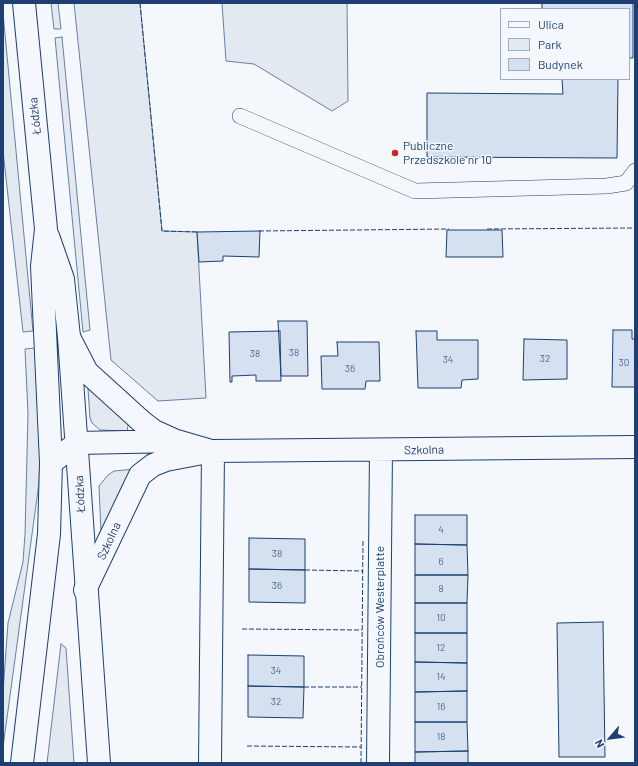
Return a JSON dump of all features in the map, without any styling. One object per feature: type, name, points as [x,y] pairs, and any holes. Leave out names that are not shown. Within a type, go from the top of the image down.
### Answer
[{"type":"street","name":"Łódzka","points":[[22,763],[48,534],[51,463],[42,266],[46,229],[24,3]]},
{"type":"street","name":"Łódzka","points":[[46,229],[63,279],[69,337],[99,763]]},
{"type":"street","name":"Szkolna","points":[[69,337],[87,372],[141,421],[154,431],[177,441],[213,451]]},
{"type":"street","name":"Szkolna","points":[[77,443],[177,441]]},
{"type":"street","points":[[51,463],[77,443]]},
{"type":"street","name":"Szkolna","points":[[86,590],[140,475],[153,465],[166,460],[213,451],[635,447]]},
{"type":"street","name":"Obrońców Westerplatte","points":[[378,763],[381,450]]},
{"type":"street","points":[[210,763],[213,451]]},
{"type":"lane","points":[[240,116],[415,191],[607,186],[626,183],[635,171]]},
{"type":"green space","points":[[51,3],[58,3],[61,29],[54,29]]},
{"type":"green space","points":[[74,3],[140,3],[162,231],[197,232],[206,398],[158,401],[111,360]]},
{"type":"green space","points":[[222,3],[347,3],[348,101],[332,111],[254,64],[226,61]]},
{"type":"green space","points":[[3,13],[33,331],[23,332],[3,151]]},
{"type":"green space","points":[[62,37],[90,330],[83,332],[55,38]]},
{"type":"green space","points":[[35,348],[41,418],[39,483],[3,747],[3,692],[8,623],[23,562],[25,534],[28,414],[25,349]]},
{"type":"green space","points":[[88,389],[92,389],[129,421],[127,431],[100,430],[92,423],[90,418]]},
{"type":"green space","points":[[136,469],[101,532],[99,486],[108,475],[114,471]]},
{"type":"green space","points":[[61,644],[66,648],[74,763],[47,763]]},
{"type":"building","points":[[542,3],[633,3],[633,58],[630,58],[630,8],[542,8]]},
{"type":"building","points":[[562,80],[618,80],[617,158],[427,157],[427,93],[563,94]]},
{"type":"building","points":[[447,230],[502,230],[503,257],[446,257]]},
{"type":"building","points":[[260,231],[259,257],[223,256],[223,261],[199,262],[197,232]]},
{"type":"building","points":[[278,321],[307,321],[308,376],[281,376]]},
{"type":"building","points":[[613,330],[632,330],[632,339],[635,339],[635,387],[612,387]]},
{"type":"building","points":[[280,331],[281,381],[256,381],[256,375],[232,376],[232,382],[230,382],[229,332]]},
{"type":"building","points":[[416,331],[437,331],[437,340],[478,340],[478,379],[462,380],[461,388],[418,388]]},
{"type":"building","points":[[524,339],[567,340],[567,379],[523,380]]},
{"type":"building","points":[[337,342],[379,342],[380,381],[366,381],[365,389],[322,389],[321,356],[338,356]]},
{"type":"building","points":[[415,515],[467,515],[467,545],[415,544]]},
{"type":"building","points":[[249,538],[305,539],[305,570],[249,569]]},
{"type":"building","points":[[415,544],[467,545],[468,575],[415,575]]},
{"type":"building","points":[[249,569],[305,570],[305,603],[249,602]]},
{"type":"building","points":[[415,575],[468,575],[467,603],[415,603]]},
{"type":"building","points":[[415,603],[467,603],[467,633],[415,633]]},
{"type":"building","points":[[603,622],[605,757],[559,757],[557,623]]},
{"type":"building","points":[[415,633],[467,633],[467,663],[415,662]]},
{"type":"building","points":[[248,655],[304,656],[304,687],[248,686]]},
{"type":"building","points":[[415,662],[467,663],[467,691],[415,692]]},
{"type":"building","points":[[248,686],[304,687],[303,718],[248,717]]},
{"type":"building","points":[[467,691],[467,722],[415,722],[415,692]]},
{"type":"building","points":[[415,722],[467,722],[468,751],[415,752]]},
{"type":"building","points":[[468,751],[468,763],[415,763],[415,752]]},
{"type":"fence","points":[[140,3],[162,231],[199,232]]},
{"type":"fence","points":[[487,229],[635,228]]},
{"type":"fence","points":[[259,231],[449,229]]},
{"type":"fence","points":[[361,763],[363,540]]},
{"type":"fence","points":[[305,570],[363,571]]},
{"type":"fence","points":[[242,629],[362,630]]},
{"type":"fence","points":[[304,687],[362,687]]},
{"type":"fence","points":[[247,746],[361,747]]},
{"type":"place","name":"Publiczne Przedszkole nr 10","points":[[395,153]]}]
